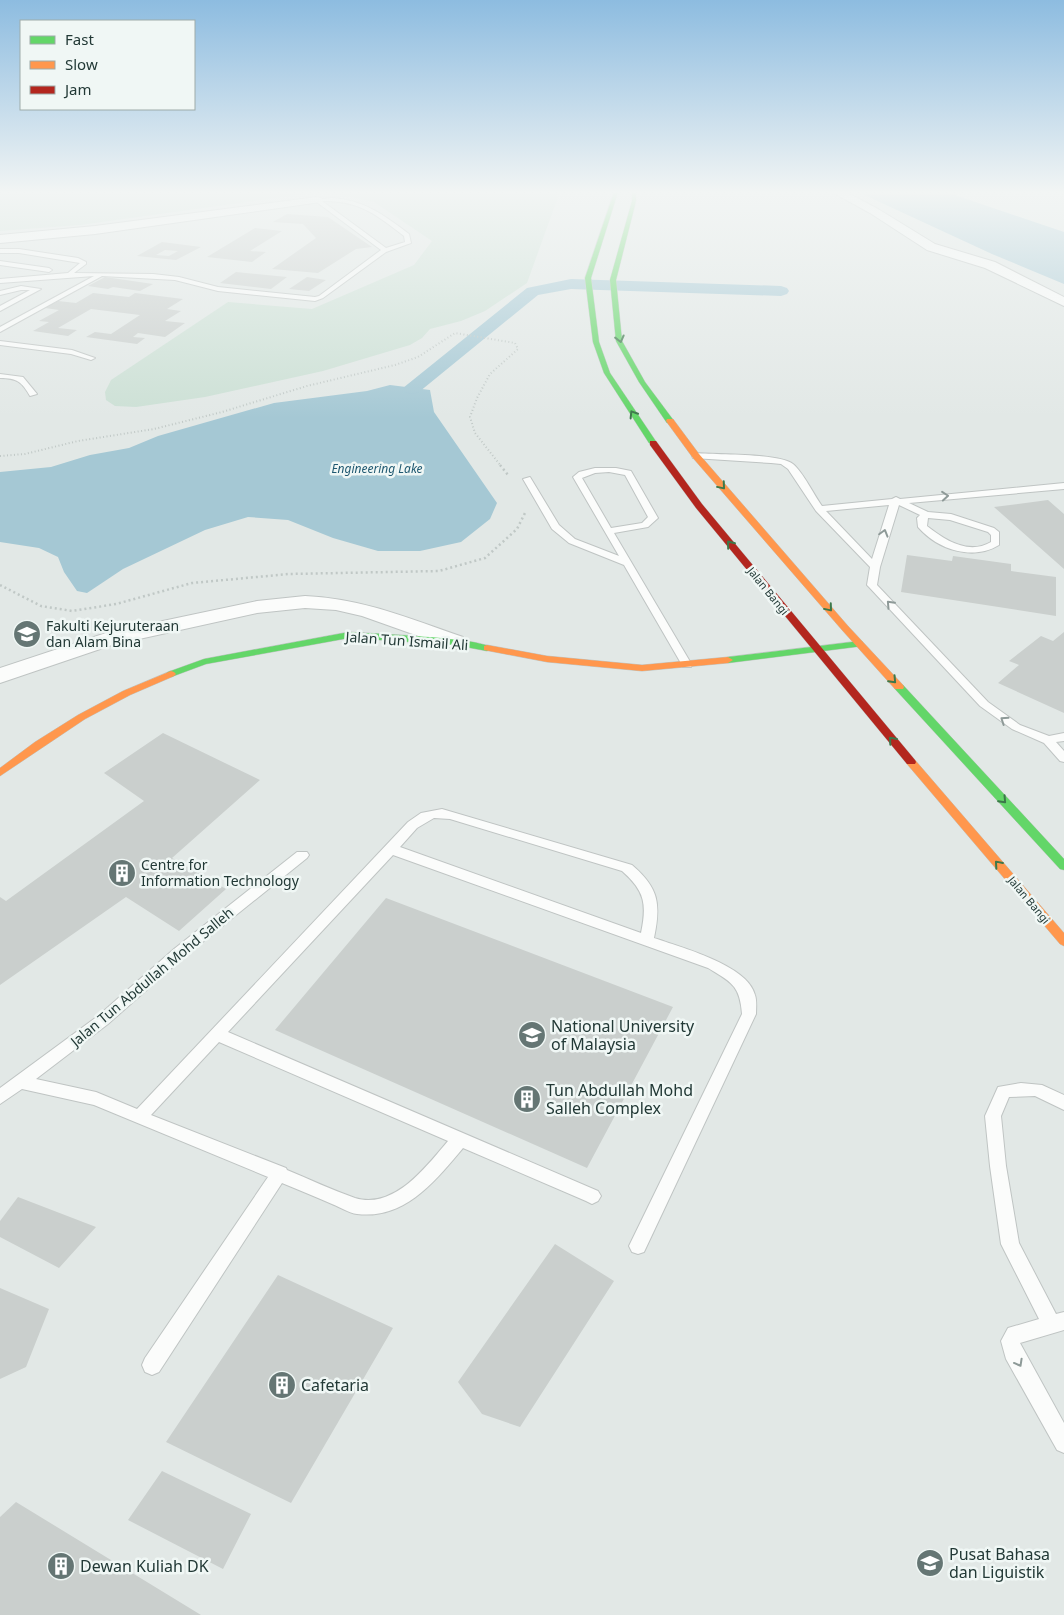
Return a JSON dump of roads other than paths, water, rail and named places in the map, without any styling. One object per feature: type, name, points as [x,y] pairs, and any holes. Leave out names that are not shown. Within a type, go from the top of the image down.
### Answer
[{"type":"main road","name":"Jalan Bangi","points":[[591,267],[588,278],[596,342],[607,374],[639,424],[699,506],[816,650],[1064,941]]},
{"type":"main road","points":[[618,267],[613,286],[619,341],[642,382],[696,456],[860,644],[1064,866]]},
{"type":"main road","name":"Jalan Tun Ismail Ali","points":[[0,773],[31,749],[139,686],[204,662],[350,635],[455,642],[547,659],[642,668],[725,662],[860,644]]},
{"type":"street","points":[[995,267],[1064,302]]},
{"type":"street","points":[[0,676],[106,640],[257,607],[305,602],[336,604],[368,611],[455,642]]},
{"type":"lane","points":[[28,267],[71,274],[79,267]]},
{"type":"lane","points":[[0,280],[71,274],[177,278],[205,287],[315,299],[321,297],[362,267]]},
{"type":"lane","points":[[0,280],[4,277],[5,272],[47,276]]},
{"type":"lane","points":[[0,330],[104,274]]},
{"type":"lane","points":[[0,293],[21,288],[38,289],[0,309]]},
{"type":"lane","points":[[0,343],[72,352],[91,358]]},
{"type":"lane","points":[[0,376],[21,378],[26,381],[33,394]]},
{"type":"lane","points":[[696,456],[784,462],[791,466],[819,509],[875,567]]},
{"type":"lane","points":[[609,531],[645,525],[652,518],[628,474],[616,470],[582,474],[577,477],[687,664]]},
{"type":"lane","points":[[528,479],[555,527],[572,541],[628,563]]},
{"type":"lane","points":[[819,509],[896,500],[1064,486]]},
{"type":"lane","points":[[896,500],[926,515],[950,517],[991,530],[996,534],[996,543],[984,549],[975,550],[956,547],[938,538],[923,527],[922,518],[926,515]]},
{"type":"lane","points":[[896,500],[889,516],[872,585],[984,704],[1016,727],[1048,740],[1064,758]]},
{"type":"lane","points":[[1048,740],[1064,737]]},
{"type":"lane","points":[[140,1116],[390,849],[425,815],[440,812],[460,816],[627,868],[639,877],[650,892],[653,911],[647,940]]},
{"type":"lane","points":[[390,849],[714,964],[733,976],[748,994],[749,1014],[638,1246]]},
{"type":"lane","name":"Jalan Tun Abdullah Mohd Salleh","points":[[0,1097],[103,1020],[179,953],[302,855]]},
{"type":"lane","points":[[217,1034],[592,1196]]},
{"type":"lane","points":[[20,1082],[96,1099],[280,1173],[356,1206],[376,1206],[394,1202],[423,1182],[460,1139]]},
{"type":"lane","points":[[1064,1102],[1052,1094],[1026,1087],[1004,1092],[993,1116],[998,1166],[1010,1244],[1057,1322],[1015,1334],[1010,1340],[1013,1352],[1064,1443]]},
{"type":"lane","points":[[152,1365],[280,1173]]},
{"type":"water","points":[[1024,267],[1064,267],[1064,284]]},
{"type":"water","name":"Engineering Lake","points":[[390,385],[430,390],[434,412],[497,503],[490,519],[461,542],[420,551],[378,551],[333,538],[288,520],[248,517],[205,530],[123,569],[87,593],[77,591],[64,572],[58,557],[39,548],[0,542],[0,472],[51,467],[90,455],[129,448],[158,436],[274,403],[367,391]]},
{"type":"waterway","points":[[412,388],[533,291],[571,284],[781,291]]},
{"type":"place","name":"Fakulti Kejuruteraan dan Alam Bina","points":[[27,634]]},
{"type":"place","name":"Centre for Information Technology","points":[[122,873]]},
{"type":"place","name":"National University of Malaysia","points":[[532,1035]]},
{"type":"place","name":"Tun Abdullah Mohd Salleh Complex","points":[[527,1099]]},
{"type":"place","name":"Cafetaria","points":[[282,1385]]},
{"type":"place","name":"Pusat Bahasa dan Liguistik","points":[[930,1563]]},
{"type":"place","name":"Dewan Kuliah DK","points":[[61,1566]]}]
